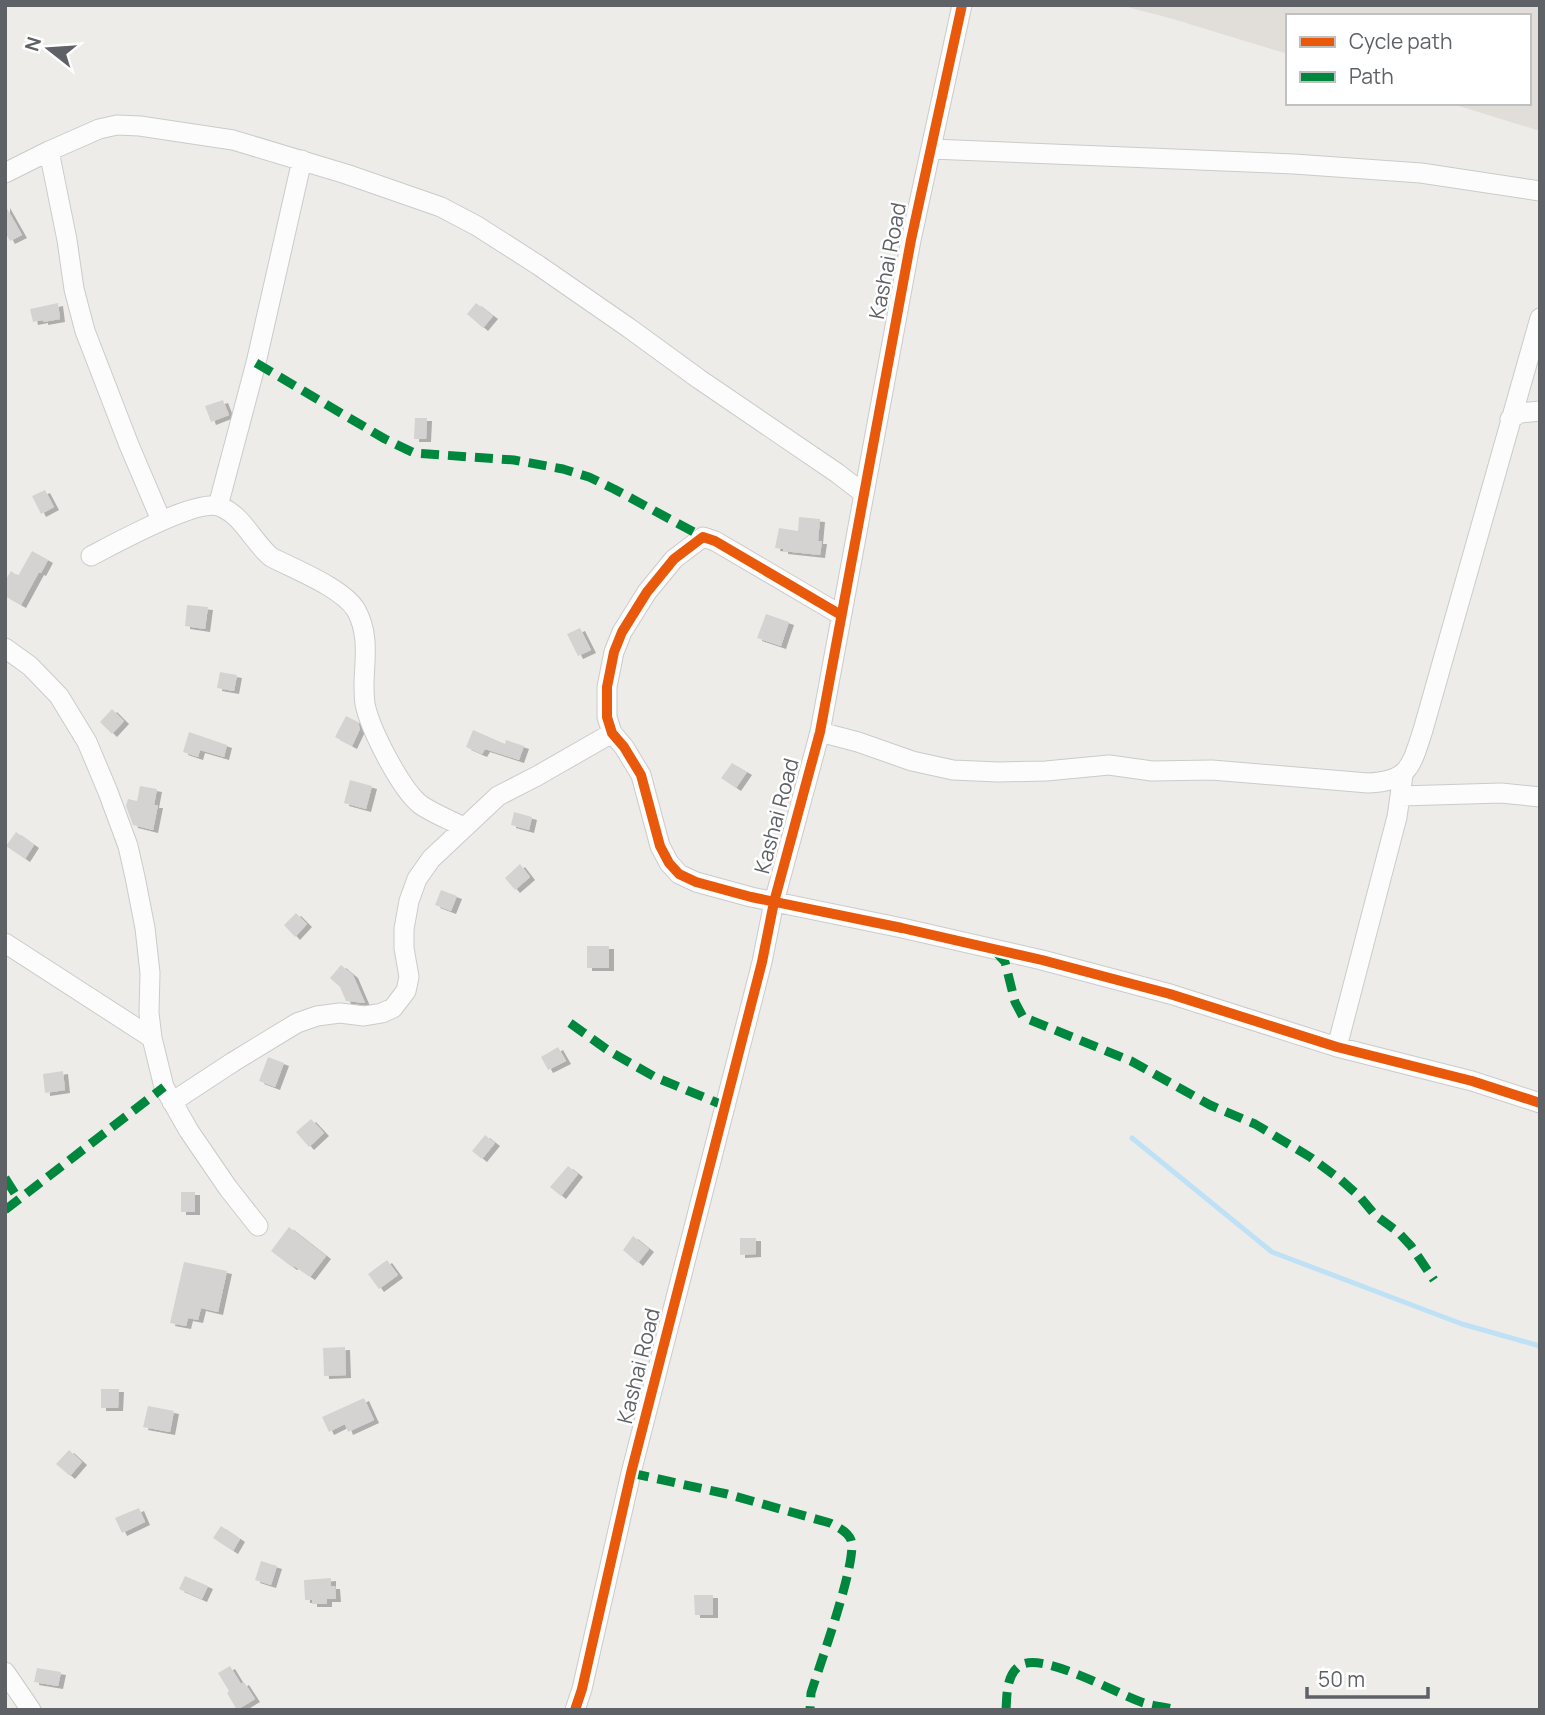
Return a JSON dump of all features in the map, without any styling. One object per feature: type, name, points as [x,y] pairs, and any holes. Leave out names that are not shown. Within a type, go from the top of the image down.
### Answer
[{"type":"street","name":"Kashai Road","points":[[575,1710],[631,1473],[762,962],[774,902],[820,732],[909,252],[962,5]]},
{"type":"street","points":[[5,173],[86,134],[117,125],[140,126],[233,140],[346,174],[441,207],[477,226],[606,312],[699,379],[837,472],[863,493]]},
{"type":"street","points":[[931,149],[1307,164],[1421,173],[1540,191]]},
{"type":"street","points":[[49,151],[74,289],[85,331],[161,520]]},
{"type":"street","points":[[218,506],[253,375],[302,160]]},
{"type":"street","points":[[1337,1047],[1390,848],[1403,775],[1414,759],[1423,730],[1540,318]]},
{"type":"street","points":[[1510,419],[1521,413],[1540,411]]},
{"type":"street","points":[[90,556],[161,520],[205,506],[218,506],[228,511],[264,552],[335,590],[355,607],[366,637],[365,704],[372,727],[409,793],[421,805],[464,827]]},
{"type":"street","points":[[841,615],[715,541],[703,537],[674,558],[647,592],[622,632],[614,652],[607,687],[607,717],[612,733],[641,775],[660,846],[668,863],[679,874],[696,882],[774,902],[1042,960],[1170,994],[1337,1047],[1472,1081],[1540,1103]]},
{"type":"street","points":[[5,648],[30,666],[59,696],[87,742],[128,846],[145,928],[150,973],[149,1013],[164,1087],[189,1131],[258,1226]]},
{"type":"street","points":[[820,732],[912,761],[953,770],[1046,771],[1109,765],[1152,771],[1212,770],[1367,783],[1386,782],[1403,775]]},
{"type":"street","points":[[172,1102],[297,1023],[317,1016],[340,1013],[365,1016],[393,1008],[406,990],[409,977],[404,929],[409,901],[417,879],[431,859],[498,796],[612,733]]},
{"type":"street","points":[[1401,796],[1501,793],[1540,797]]},
{"type":"street","points":[[5,943],[152,1038]]},
{"type":"street","points":[[5,1672],[31,1710]]},
{"type":"shaded area","points":[[1120,5],[1540,5],[1540,131],[1456,105],[1531,105],[1531,14],[1286,14],[1286,53]]},
{"type":"building","points":[[5,205],[22,235],[10,241],[5,232]]},
{"type":"building","points":[[58,303],[60,319],[33,322],[30,309]]},
{"type":"building","points":[[476,303],[493,316],[483,328],[467,314]]},
{"type":"building","points":[[223,400],[229,415],[211,422],[205,406]]},
{"type":"building","points":[[415,418],[427,418],[426,439],[414,439]]},
{"type":"building","points":[[45,490],[54,507],[41,514],[32,496]]},
{"type":"building","points":[[799,517],[820,519],[820,555],[775,548],[779,528],[798,531]]},
{"type":"building","points":[[32,551],[48,560],[21,605],[5,596],[5,581],[11,571],[18,576]]},
{"type":"building","points":[[187,605],[208,607],[205,629],[185,626]]},
{"type":"building","points":[[766,614],[789,622],[781,646],[757,638]]},
{"type":"building","points":[[580,628],[591,650],[578,656],[567,634]]},
{"type":"building","points":[[220,672],[237,675],[234,691],[217,688]]},
{"type":"building","points":[[112,709],[124,721],[112,734],[100,722]]},
{"type":"building","points":[[346,716],[358,722],[360,729],[352,746],[335,737]]},
{"type":"building","points":[[473,730],[505,744],[506,740],[524,746],[519,760],[485,749],[482,754],[466,747]]},
{"type":"building","points":[[189,732],[227,745],[224,757],[200,750],[198,757],[183,752]]},
{"type":"building","points":[[732,763],[747,772],[736,788],[721,778]]},
{"type":"building","points":[[350,780],[372,786],[366,809],[344,803]]},
{"type":"building","points":[[140,786],[157,789],[154,805],[158,805],[153,830],[133,825],[126,806],[128,799],[137,801]]},
{"type":"building","points":[[514,812],[532,817],[529,830],[511,825]]},
{"type":"building","points":[[16,832],[34,845],[25,859],[6,846]]},
{"type":"building","points":[[520,864],[530,877],[515,890],[505,878]]},
{"type":"building","points":[[441,890],[457,896],[451,911],[435,905]]},
{"type":"building","points":[[296,913],[307,924],[295,937],[284,925]]},
{"type":"building","points":[[587,946],[609,946],[609,968],[587,968]]},
{"type":"building","points":[[341,965],[353,975],[365,1003],[346,1001],[340,987],[330,978]]},
{"type":"building","points":[[558,1047],[566,1061],[548,1070],[541,1057]]},
{"type":"building","points":[[268,1057],[284,1063],[275,1087],[259,1081]]},
{"type":"building","points":[[63,1071],[65,1090],[45,1093],[43,1074]]},
{"type":"building","points":[[311,1119],[324,1133],[309,1147],[296,1132]]},
{"type":"building","points":[[485,1135],[495,1143],[482,1159],[472,1151]]},
{"type":"building","points":[[568,1166],[578,1174],[561,1196],[550,1187]]},
{"type":"building","points":[[181,1192],[195,1192],[195,1212],[181,1212]]},
{"type":"building","points":[[289,1227],[326,1256],[310,1277],[271,1251]]},
{"type":"building","points":[[633,1236],[649,1249],[638,1263],[623,1250]]},
{"type":"building","points":[[740,1238],[756,1238],[756,1254],[740,1255]]},
{"type":"building","points":[[387,1260],[398,1275],[379,1289],[368,1274]]},
{"type":"building","points":[[184,1262],[227,1271],[218,1312],[201,1308],[198,1320],[188,1318],[186,1326],[170,1323]]},
{"type":"building","points":[[345,1347],[346,1375],[324,1376],[323,1348]]},
{"type":"building","points":[[101,1389],[119,1389],[118,1408],[101,1408]]},
{"type":"building","points":[[364,1398],[374,1420],[348,1432],[345,1424],[329,1432],[322,1417]]},
{"type":"building","points":[[148,1406],[174,1411],[170,1432],[143,1427]]},
{"type":"building","points":[[69,1450],[82,1462],[70,1476],[56,1464]]},
{"type":"building","points":[[139,1508],[145,1522],[122,1533],[115,1518]]},
{"type":"building","points":[[221,1526],[240,1539],[233,1551],[213,1538]]},
{"type":"building","points":[[261,1561],[277,1566],[271,1585],[255,1580]]},
{"type":"building","points":[[185,1576],[208,1586],[202,1599],[179,1589]]},
{"type":"building","points":[[331,1578],[336,1599],[327,1599],[327,1604],[312,1604],[312,1600],[305,1600],[304,1580]]},
{"type":"building","points":[[694,1595],[713,1595],[713,1615],[695,1615]]},
{"type":"building","points":[[230,1666],[241,1684],[244,1682],[255,1699],[237,1710],[218,1673]]},
{"type":"building","points":[[37,1668],[61,1672],[58,1686],[34,1682]]},
{"type":"waterway","points":[[1132,1138],[1272,1252],[1462,1324],[1540,1346]]},
{"type":"marked path","points":[[256,363],[385,439],[414,453],[514,460],[563,469],[614,489],[703,537]]},
{"type":"marked path","points":[[995,951],[1005,962],[1015,1002],[1023,1017],[1131,1061],[1210,1105],[1255,1124],[1310,1157],[1341,1180],[1375,1215],[1398,1232],[1434,1280]]},
{"type":"marked path","points":[[570,1023],[609,1051],[655,1077],[725,1106]]},
{"type":"marked path","points":[[5,1210],[164,1087]]},
{"type":"marked path","points":[[5,1178],[19,1200]]},
{"type":"marked path","points":[[631,1473],[727,1494],[830,1523],[850,1537],[852,1551],[849,1569],[811,1693],[810,1710]]},
{"type":"marked path","points":[[1006,1710],[1008,1685],[1012,1674],[1021,1665],[1032,1663],[1063,1669],[1144,1703],[1176,1710]]},
{"type":"cycle path","points":[[575,1710],[631,1473],[762,962],[774,902],[820,732],[911,240],[962,5]]},
{"type":"cycle path","points":[[841,615],[715,541],[703,537],[674,559],[647,592],[622,632],[614,652],[607,687],[607,717],[612,733],[641,775],[660,846],[679,874],[696,882],[751,897],[1042,960],[1170,994],[1337,1047],[1472,1081],[1540,1103]]}]
